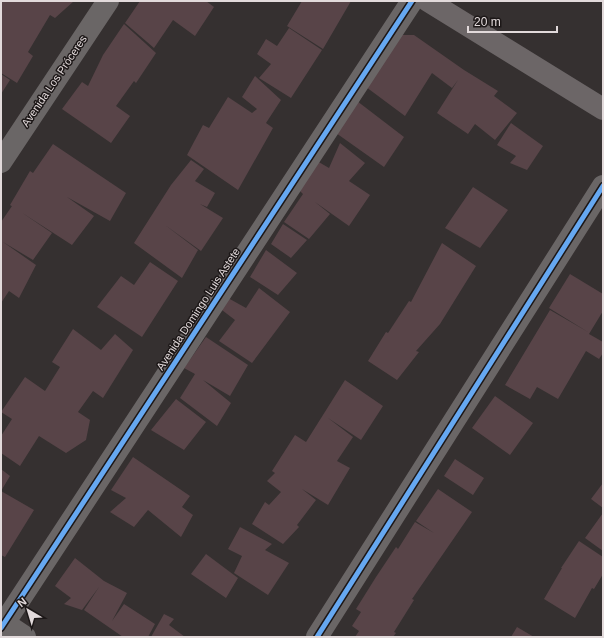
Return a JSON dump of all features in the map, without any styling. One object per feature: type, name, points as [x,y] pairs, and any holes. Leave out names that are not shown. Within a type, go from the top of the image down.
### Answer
[{"type":"street","name":"Avenida Los Próceres","points":[[1,162],[108,1]]},
{"type":"street","name":"Avenida Domingo Luis Astete","points":[[2,624],[412,1]]},
{"type":"street","points":[[428,1],[603,109]]},
{"type":"street","points":[[317,637],[603,186]]},
{"type":"street","points":[[2,624],[25,637]]},
{"type":"building","points":[[1,1],[74,1],[55,18],[50,15],[28,52],[33,56],[17,83],[1,73]]},
{"type":"building","points":[[140,1],[206,1],[214,7],[195,36],[173,20],[154,48],[125,23]]},
{"type":"building","points":[[302,1],[351,1],[323,49],[287,26]]},
{"type":"building","points":[[124,24],[156,53],[136,83],[134,81],[116,106],[130,116],[111,143],[62,109],[82,82],[88,86],[103,55]]},
{"type":"building","points":[[289,28],[322,50],[291,98],[259,78],[271,64],[257,54],[266,39],[277,46]]},
{"type":"building","points":[[401,35],[414,35],[464,70],[498,91],[494,96],[517,113],[495,140],[475,124],[468,134],[437,113],[458,80],[452,88],[432,73],[405,116],[366,87]]},
{"type":"building","points":[[1,74],[10,80],[1,94]]},
{"type":"building","points":[[255,76],[281,100],[266,123],[273,128],[238,190],[187,155],[203,125],[209,128],[228,97],[252,113],[257,109],[242,97]]},
{"type":"building","points":[[357,101],[404,137],[384,167],[336,133]]},
{"type":"building","points":[[511,123],[543,146],[527,170],[510,163],[516,156],[497,145]]},
{"type":"building","points":[[340,143],[365,163],[349,181],[370,195],[349,226],[315,202],[330,214],[309,239],[284,222],[303,194],[300,191],[317,161],[329,168]]},
{"type":"building","points":[[53,144],[126,193],[110,221],[67,197],[94,216],[72,245],[10,205],[30,171],[33,173]]},
{"type":"building","points":[[191,160],[204,169],[195,181],[215,193],[207,207],[200,204],[223,218],[201,251],[165,225],[198,250],[182,278],[134,243],[171,185]]},
{"type":"building","points":[[473,187],[508,210],[480,248],[445,228]]},
{"type":"building","points":[[12,206],[52,233],[33,260],[3,242],[36,265],[19,298],[9,291],[1,303],[1,222]]},
{"type":"building","points":[[283,224],[307,240],[291,258],[271,244]]},
{"type":"building","points":[[442,243],[476,266],[440,324],[416,351],[419,352],[397,380],[368,361],[386,332],[388,333],[409,301],[411,302]]},
{"type":"building","points":[[266,250],[297,273],[278,295],[250,277]]},
{"type":"building","points":[[150,262],[178,281],[142,337],[97,307],[121,276],[134,285]]},
{"type":"building","points":[[570,274],[603,294],[603,311],[589,334],[603,342],[603,353],[599,359],[586,351],[558,399],[537,387],[530,399],[505,385],[550,310],[588,332],[549,308]]},
{"type":"building","points":[[259,288],[290,312],[252,363],[219,341],[235,320],[218,307],[228,298],[246,308]]},
{"type":"building","points":[[73,329],[101,350],[115,334],[133,350],[103,398],[93,391],[78,412],[90,420],[86,440],[66,453],[39,436],[20,466],[1,453],[1,436],[12,419],[1,412],[25,377],[45,391],[60,367],[52,362]]},
{"type":"building","points":[[206,337],[248,365],[230,396],[203,380],[231,403],[217,426],[180,398],[195,374],[184,368]]},
{"type":"building","points":[[345,380],[383,406],[361,440],[328,418],[353,437],[337,461],[350,468],[328,505],[302,489],[316,500],[297,525],[299,527],[283,544],[252,524],[265,502],[269,505],[281,492],[267,481],[275,473],[272,471],[295,435],[306,442]]},
{"type":"building","points":[[495,396],[533,423],[510,455],[472,428]]},
{"type":"building","points":[[176,399],[206,422],[184,450],[151,430]]},
{"type":"building","points":[[133,457],[190,496],[182,507],[193,515],[181,537],[148,510],[134,527],[110,512],[126,498],[111,490]]},
{"type":"building","points":[[455,459],[484,478],[473,495],[444,476]]},
{"type":"building","points":[[1,469],[10,476],[1,491]]},
{"type":"building","points":[[603,483],[603,508],[591,499]]},
{"type":"building","points":[[438,489],[472,512],[412,599],[414,600],[394,632],[396,633],[393,637],[355,637],[359,631],[352,626],[361,612],[356,609],[396,547],[398,549],[415,522],[434,533],[416,521]]},
{"type":"building","points":[[1,491],[34,510],[5,557],[1,555]]},
{"type":"building","points":[[603,513],[603,551],[585,538]]},
{"type":"building","points":[[240,527],[272,544],[265,550],[289,563],[268,595],[234,573],[242,556],[228,549]]},
{"type":"building","points":[[579,541],[603,557],[603,574],[594,589],[592,588],[575,618],[544,599],[561,568]]},
{"type":"building","points":[[206,554],[238,578],[226,598],[191,574]]},
{"type":"building","points":[[75,558],[104,581],[127,593],[112,621],[124,604],[155,624],[148,637],[123,637],[84,610],[99,587],[82,610],[64,604],[71,598],[55,586]]},
{"type":"building","points":[[164,614],[174,619],[169,625],[185,637],[151,637]]},
{"type":"building","points":[[517,627],[534,637],[511,637]]},
{"type":"cycle path","points":[[1,628],[412,1]]},
{"type":"cycle path","points":[[317,637],[603,186]]}]
